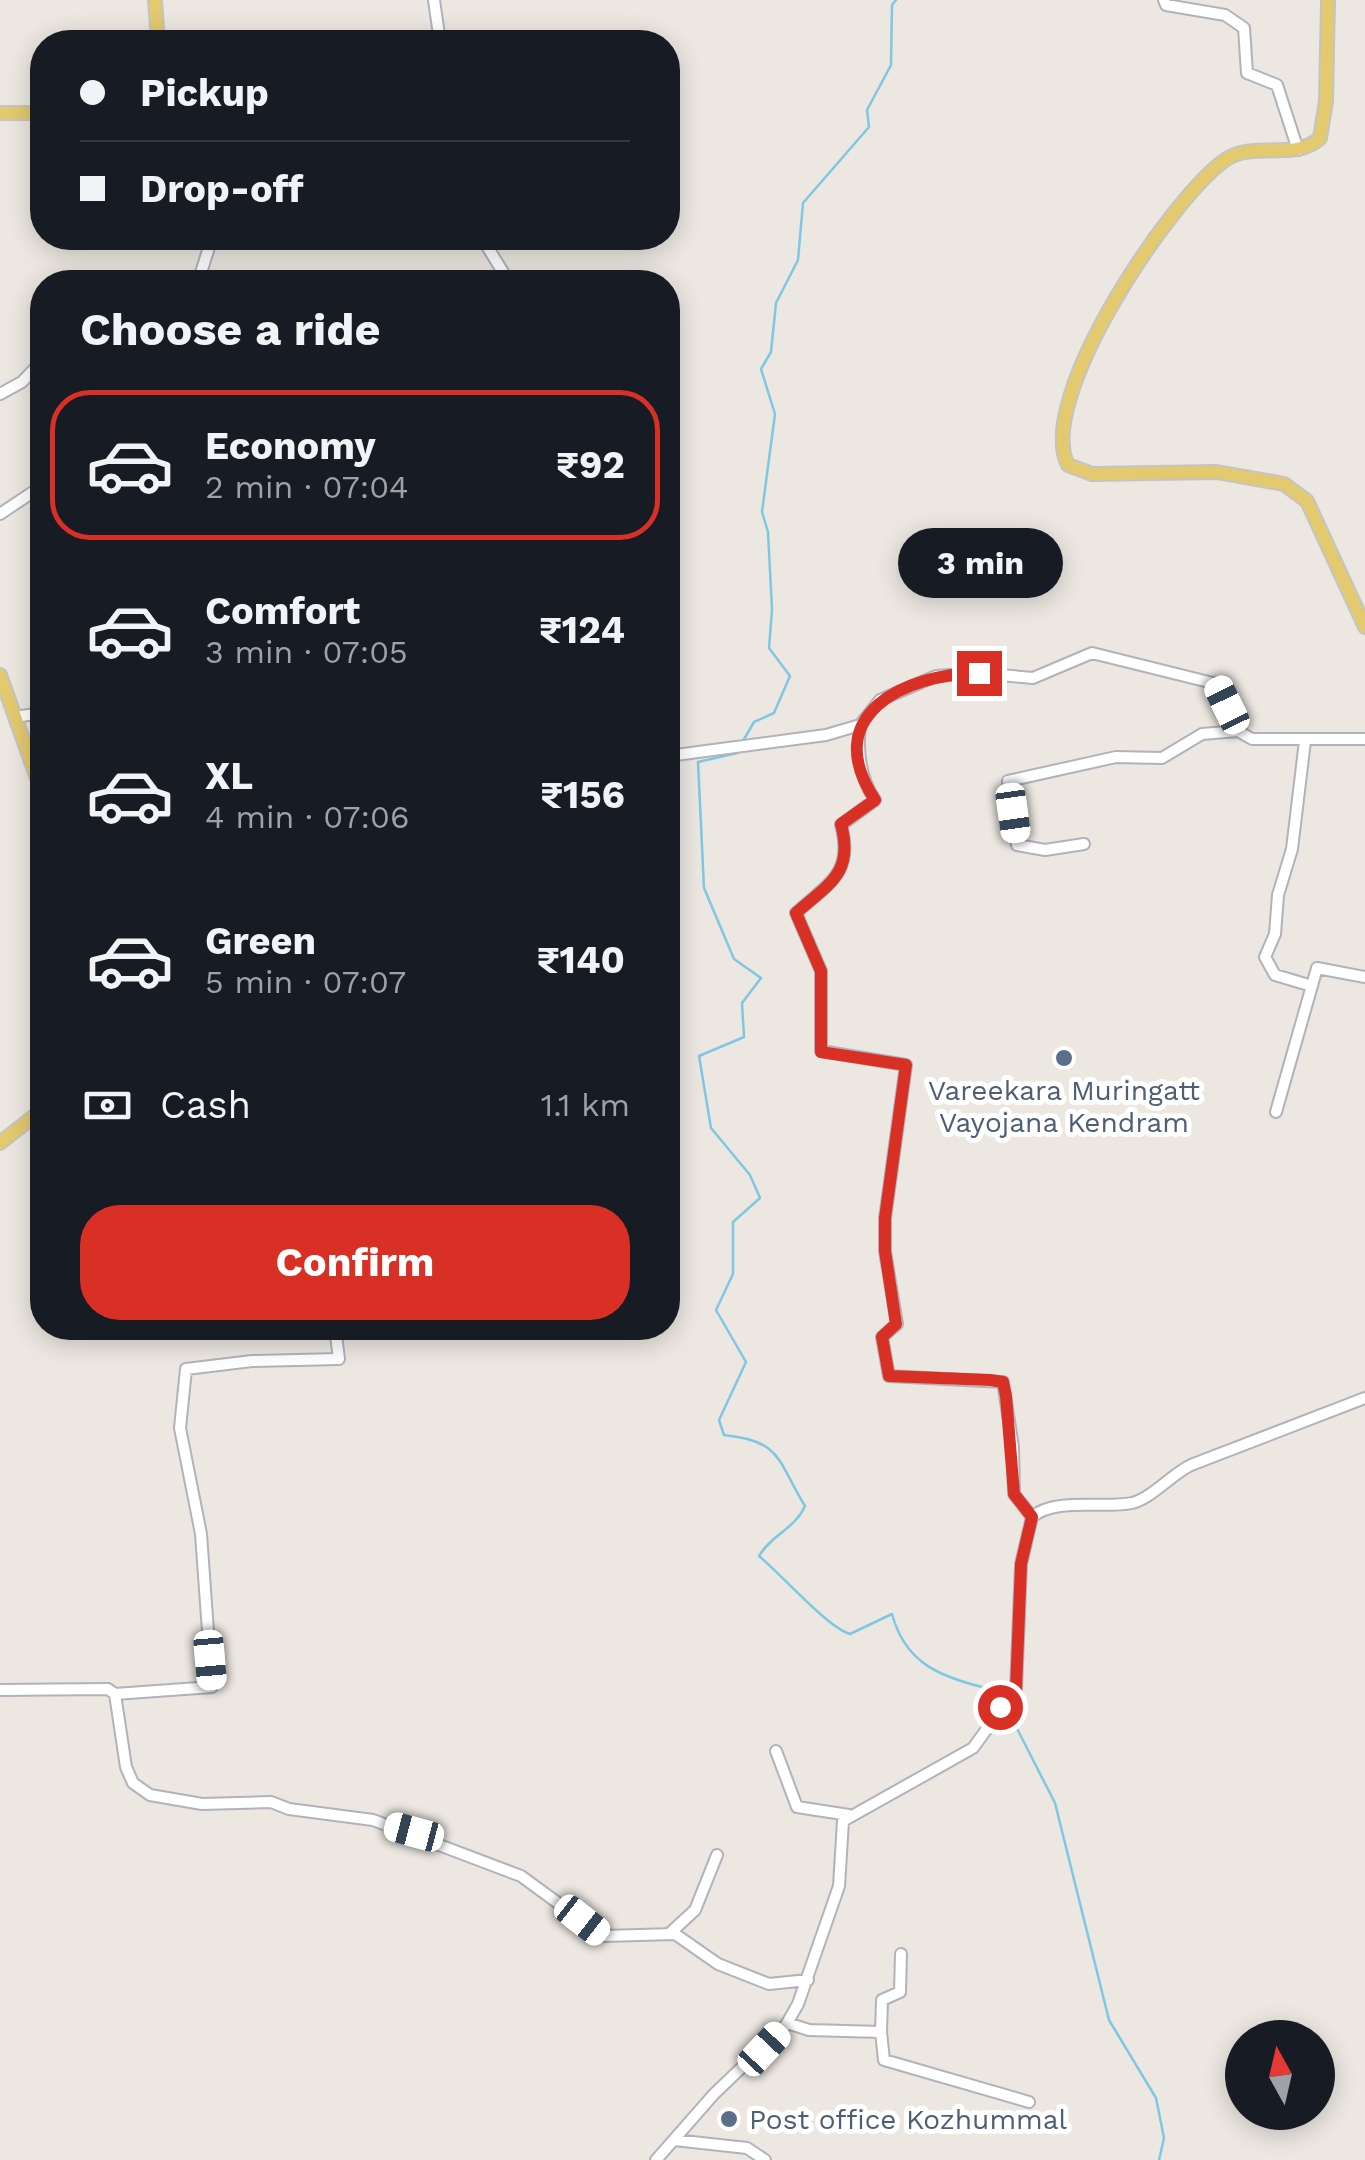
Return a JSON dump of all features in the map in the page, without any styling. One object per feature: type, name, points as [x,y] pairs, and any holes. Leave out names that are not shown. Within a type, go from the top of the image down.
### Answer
[{"type":"main road","points":[[155,0],[157,30]]},
{"type":"main road","points":[[1328,0],[1324,123],[1320,138],[1298,150],[1242,150],[1224,161],[1143,254],[1074,375],[1062,432],[1065,460],[1092,474],[1218,472],[1284,484],[1307,501],[1365,627]]},
{"type":"main road","points":[[0,113],[30,113]]},
{"type":"main road","points":[[0,676],[30,757]]},
{"type":"main road","points":[[0,1143],[30,1119]]},
{"type":"street","points":[[434,0],[438,30]]},
{"type":"street","points":[[1164,0],[1166,6],[1225,15],[1244,28],[1247,73],[1277,86],[1298,150]]},
{"type":"street","points":[[0,394],[30,374]]},
{"type":"street","points":[[0,514],[30,494]]},
{"type":"street","points":[[1032,1517],[1014,1494],[1013,1448],[1003,1382],[889,1376],[882,1337],[896,1324],[885,1251],[885,1218],[906,1065],[821,1052],[821,971],[796,913],[840,873],[847,849],[841,824],[875,800],[866,786],[858,746],[860,726],[880,700],[936,676],[979,673],[1033,678],[1092,653],[1217,684],[1238,731]]},
{"type":"street","points":[[16,716],[30,714]]},
{"type":"street","points":[[680,754],[826,736],[860,726]]},
{"type":"street","points":[[1084,844],[1045,850],[1017,845],[1008,782],[1116,757],[1162,758],[1202,734],[1238,731],[1252,739],[1365,739]]},
{"type":"street","points":[[1305,741],[1292,849],[1278,895],[1275,934],[1265,957],[1275,975],[1312,986]]},
{"type":"street","points":[[1276,1112],[1317,968],[1365,978]]},
{"type":"street","points":[[0,1690],[101,1688],[115,1694],[212,1687],[201,1534],[180,1428],[186,1368],[252,1360],[339,1359],[337,1340]]},
{"type":"street","points":[[1032,1517],[1053,1508],[1140,1500],[1168,1476],[1191,1465],[1365,1398]]},
{"type":"street","points":[[656,2160],[787,2023],[808,1980],[840,1886],[840,1826],[850,1815],[973,1748],[1016,1689],[1021,1564],[1032,1517]]},
{"type":"street","points":[[115,1694],[126,1767],[133,1783],[150,1795],[202,1804],[271,1802],[290,1810],[374,1820],[520,1876],[603,1936],[670,1934],[718,1964],[769,1984],[808,1980]]},
{"type":"street","points":[[776,1751],[797,1807],[850,1815]]},
{"type":"street","points":[[670,1934],[695,1910],[717,1855]]},
{"type":"street","points":[[900,1954],[900,1992],[882,2000],[884,2060],[1029,2102]]},
{"type":"street","points":[[787,2023],[809,2030],[881,2032]]},
{"type":"street","points":[[674,2140],[747,2148],[765,2160]]},
{"type":"waterway","points":[[743,741],[754,722],[774,713],[790,676],[769,648],[772,609],[768,532],[762,512],[775,414],[761,369],[771,352],[776,303],[798,260],[803,203],[869,127],[867,110],[891,65],[892,5],[896,0]]},
{"type":"waterway","points":[[737,753],[698,762],[704,888],[734,959],[761,978],[742,1003],[744,1037],[699,1056],[711,1128],[750,1175],[760,1198],[733,1222],[733,1274],[716,1310],[746,1362],[719,1420],[724,1435],[768,1448],[783,1465],[805,1506],[759,1556],[841,1630],[850,1634],[892,1614],[905,1644],[925,1664],[951,1678],[982,1687]]},
{"type":"waterway","points":[[995,1694],[1003,1702]]},
{"type":"waterway","points":[[1007,1709],[1055,1803],[1109,2020],[1156,2098],[1164,2138],[1159,2160]]},
{"type":"place","name":"Vareekara Muringatt Vayojana Kendram","points":[[1064,1058]]},
{"type":"place","name":"Post office Kozhummal","points":[[729,2119]]},
{"type":"route","points":[[979,673],[936,676],[880,700],[870,710],[860,726],[858,746],[866,786],[875,800],[841,824],[847,849],[840,873],[796,913],[805,942],[821,971],[821,1052],[906,1065],[885,1218],[885,1251],[896,1324],[882,1337],[889,1376],[1003,1382],[1013,1448],[1014,1494],[1032,1517],[1021,1564],[1016,1689],[1000,1707]]}]
